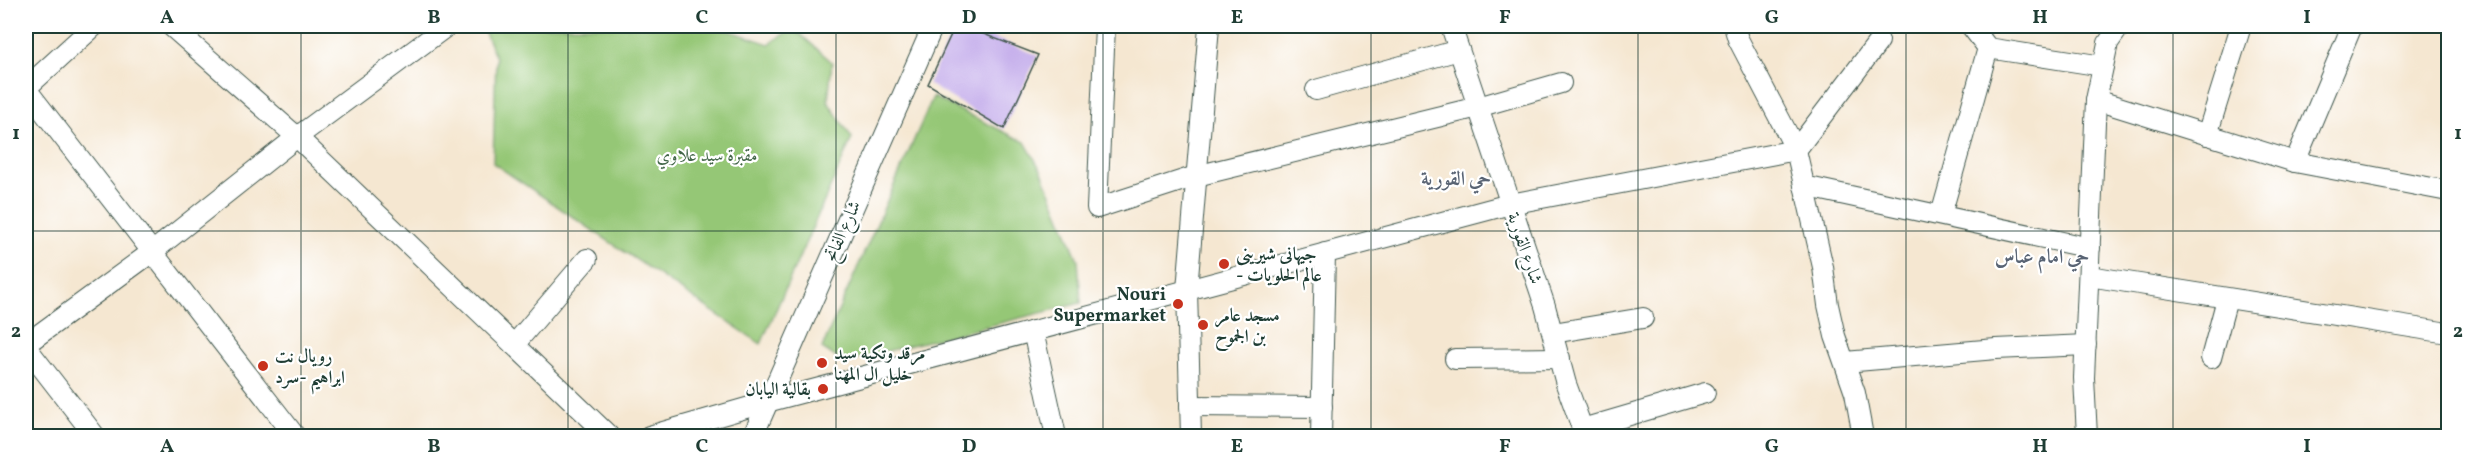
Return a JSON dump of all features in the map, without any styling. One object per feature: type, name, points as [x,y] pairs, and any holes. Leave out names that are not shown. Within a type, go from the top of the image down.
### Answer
[{"type":"street","points":[[94,26],[26,89],[295,436]]},
{"type":"street","points":[[171,26],[297,137],[609,436]]},
{"type":"street","points":[[95,436],[28,353],[297,137],[447,26]]},
{"type":"street","name":"شارع الفاتح","points":[[753,436],[933,26]]},
{"type":"street","points":[[1106,26],[1097,208],[1196,176],[1478,107],[1561,83]]},
{"type":"street","points":[[1191,436],[1187,290],[1209,26]]},
{"type":"street","name":"شارع القورية","points":[[1450,26],[1553,333],[1566,384],[1583,433]]},
{"type":"street","points":[[1734,26],[1738,39],[1796,150],[1823,267],[1835,336],[1855,393],[1863,436]]},
{"type":"street","points":[[1971,26],[1988,48],[2103,66]]},
{"type":"street","points":[[2087,436],[2084,378],[2096,100],[2103,66],[2105,34],[2120,26]]},
{"type":"street","points":[[2207,135],[2241,26]]},
{"type":"street","points":[[2295,162],[2352,26]]},
{"type":"street","points":[[649,436],[767,402],[1510,204],[1796,150],[1879,41]]},
{"type":"street","points":[[1941,215],[1988,48]]},
{"type":"street","points":[[1316,90],[1459,50]]},
{"type":"street","points":[[2096,100],[2295,162],[2448,191]]},
{"type":"street","points":[[1804,186],[2090,248]]},
{"type":"street","points":[[1322,436],[1325,253]]},
{"type":"street","points":[[514,345],[587,259]]},
{"type":"street","points":[[2089,276],[2448,333]]},
{"type":"street","points":[[2211,358],[2227,299]]},
{"type":"street","points":[[1553,333],[1643,318]]},
{"type":"street","points":[[1033,331],[1056,436]]},
{"type":"street","points":[[1845,362],[1996,349],[2086,345]]},
{"type":"street","points":[[1455,359],[1560,358]]},
{"type":"street","points":[[1583,433],[1705,393]]},
{"type":"street","points":[[1190,406],[1322,407]]},
{"type":"green space","name":"مقبرة سيد علاوي","points":[[482,26],[715,26],[769,44],[793,28],[832,62],[828,102],[852,138],[761,344],[493,163],[496,58]]},
{"type":"green space","points":[[933,97],[1025,142],[1042,172],[1078,260],[1081,303],[843,362],[822,348]]},
{"type":"building","points":[[955,26],[963,26],[1038,55],[1004,129],[928,84]]},
{"type":"place","name":"جیهانی شیرینی - عالم الحلويات","points":[[1224,264]]},
{"type":"place","name":"Nouri Supermarket","points":[[1178,304]]},
{"type":"place","name":"مسجد عامر بن الجموح","points":[[1203,325]]},
{"type":"place","name":"مرقد وتكية سيد خليل ال المهنا","points":[[822,363]]},
{"type":"place","name":"رويال نت ابراهيم -سرد","points":[[263,366]]},
{"type":"place","name":"بقالية اليابان","points":[[823,389]]},
{"type":"district","name":"حي القورية","points":[[1456,178]]},
{"type":"district","name":"حي امام عباس","points":[[2042,256]]}]
